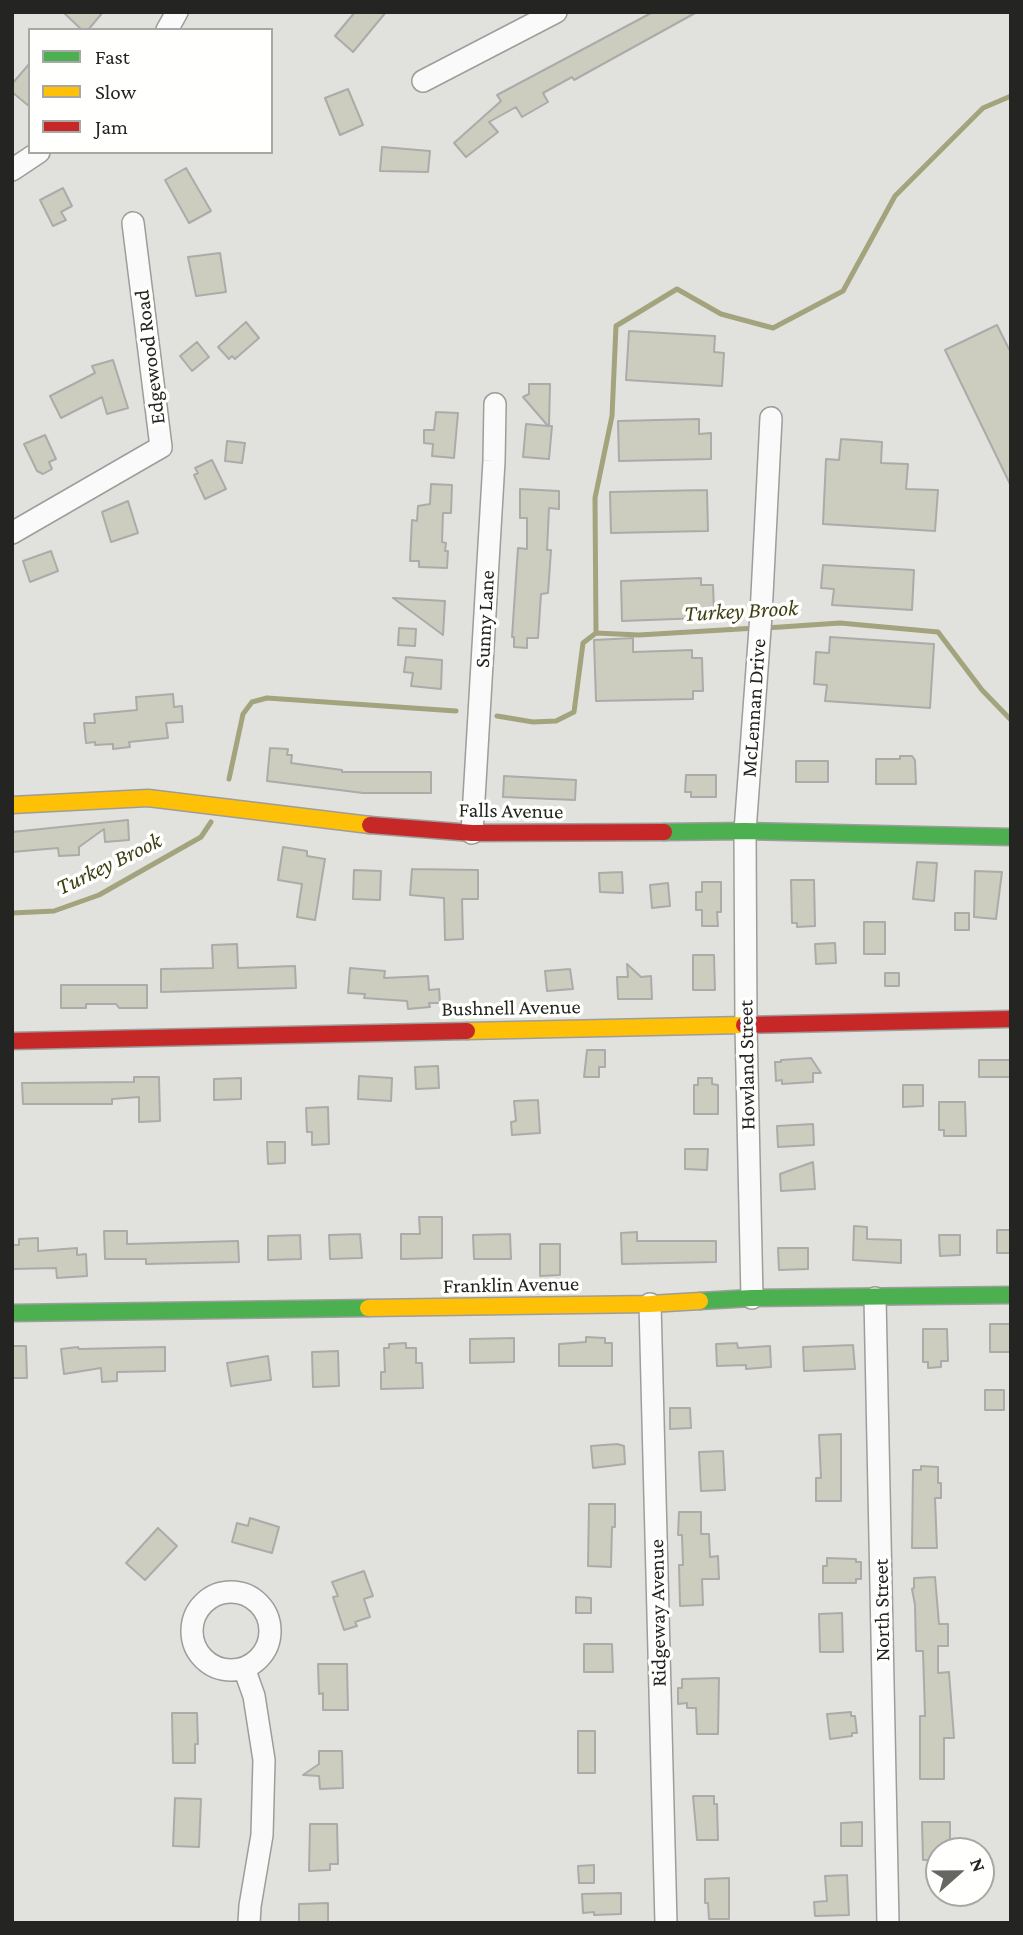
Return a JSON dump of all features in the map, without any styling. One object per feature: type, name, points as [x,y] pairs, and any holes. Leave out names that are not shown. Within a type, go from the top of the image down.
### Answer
[{"type":"street","points":[[168,28],[177,12]]},
{"type":"street","points":[[424,81],[556,12]]},
{"type":"street","points":[[12,170],[36,154]]},
{"type":"street","name":"Edgewood Road","points":[[12,533],[161,447],[133,223]]},
{"type":"street","name":"Sunny Lane","points":[[472,833],[495,404]]},
{"type":"street","name":"McLennan Drive","points":[[745,831],[759,649],[771,418]]},
{"type":"street","name":"Falls Avenue","points":[[12,805],[148,798],[357,824],[472,833],[745,831],[1011,837]]},
{"type":"street","name":"Howland Street","points":[[745,831],[752,1298]]},
{"type":"street","name":"Bushnell Avenue","points":[[12,1041],[1011,1019]]},
{"type":"street","name":"Franklin Avenue","points":[[12,1313],[650,1304],[752,1298],[1011,1295]]},
{"type":"street","name":"North Street","points":[[875,1298],[888,1923]]},
{"type":"street","name":"Ridgeway Avenue","points":[[650,1304],[666,1923]]},
{"type":"street","points":[[244,1668],[254,1696],[264,1760],[262,1835],[249,1923]]},
{"type":"building","points":[[63,12],[103,12],[90,28],[80,28]]},
{"type":"building","points":[[355,12],[386,12],[353,52],[335,36]]},
{"type":"building","points":[[653,12],[697,12],[574,80],[572,77],[543,93],[548,102],[522,117],[516,107],[489,122],[498,132],[466,157],[454,143],[501,101],[497,95]]},
{"type":"building","points":[[28,65],[28,105],[12,92],[12,84]]},
{"type":"building","points":[[348,89],[363,125],[340,135],[325,98]]},
{"type":"building","points":[[382,147],[430,151],[428,172],[380,171]]},
{"type":"building","points":[[186,168],[211,211],[189,223],[165,180]]},
{"type":"building","points":[[63,188],[72,206],[61,212],[66,220],[53,226],[40,200]]},
{"type":"building","points":[[220,253],[226,292],[196,296],[188,257]]},
{"type":"building","points":[[246,322],[259,338],[235,359],[232,356],[229,359],[218,347]]},
{"type":"building","points":[[997,325],[1011,353],[1011,486],[945,350]]},
{"type":"building","points":[[629,331],[715,336],[714,352],[724,353],[722,386],[626,380]]},
{"type":"building","points":[[197,342],[209,357],[192,371],[180,356]]},
{"type":"building","points":[[113,360],[128,408],[107,414],[102,397],[61,418],[50,396],[95,373],[92,366]]},
{"type":"building","points":[[529,384],[550,384],[549,426],[552,426],[549,459],[523,457],[526,424],[548,426],[523,397],[529,394]]},
{"type":"building","points":[[436,412],[458,413],[454,458],[432,456],[433,444],[424,443],[424,430],[434,430]]},
{"type":"building","points":[[699,419],[699,434],[711,433],[711,459],[619,461],[618,421]]},
{"type":"building","points":[[45,435],[56,459],[49,462],[52,469],[43,474],[37,471],[24,444]]},
{"type":"building","points":[[841,439],[882,442],[881,463],[908,464],[906,489],[938,490],[935,531],[823,524],[826,459],[839,460]]},
{"type":"building","points":[[227,441],[245,443],[242,463],[225,461]]},
{"type":"building","points":[[212,460],[226,489],[205,499],[194,475],[198,473],[195,468]]},
{"type":"building","points":[[431,484],[452,485],[451,513],[443,513],[442,542],[446,543],[445,551],[448,551],[447,568],[419,567],[419,561],[410,561],[412,520],[417,521],[418,506],[430,504]]},
{"type":"building","points":[[520,489],[559,491],[559,509],[549,508],[547,550],[551,550],[548,593],[541,594],[538,638],[527,638],[527,648],[514,647],[512,637],[518,548],[527,549],[527,518],[520,518]]},
{"type":"building","points":[[707,490],[708,531],[611,533],[610,492]]},
{"type":"building","points":[[128,501],[138,533],[111,542],[102,512]]},
{"type":"building","points":[[51,551],[58,571],[30,582],[23,561]]},
{"type":"building","points":[[823,565],[914,570],[912,610],[832,605],[834,589],[821,588]]},
{"type":"building","points":[[701,578],[701,585],[713,585],[714,610],[702,611],[702,618],[622,621],[621,581]]},
{"type":"building","points":[[393,598],[445,601],[443,635]]},
{"type":"building","points":[[399,628],[416,629],[415,646],[398,645]]},
{"type":"building","points":[[830,637],[934,644],[930,708],[825,701],[827,685],[814,684],[816,652],[829,653]]},
{"type":"building","points":[[633,638],[633,652],[692,650],[692,658],[702,658],[703,691],[693,691],[693,699],[596,701],[594,640]]},
{"type":"building","points":[[406,657],[442,660],[441,689],[411,686],[413,673],[404,672]]},
{"type":"building","points":[[173,694],[174,707],[182,706],[183,722],[166,723],[168,738],[129,742],[130,747],[113,749],[113,744],[86,743],[84,723],[95,723],[94,714],[137,710],[136,697]]},
{"type":"building","points":[[270,748],[288,749],[287,755],[292,755],[291,763],[342,772],[431,772],[431,793],[363,793],[267,781]]},
{"type":"building","points":[[900,756],[912,756],[915,760],[916,784],[876,784],[876,759],[900,759]]},
{"type":"building","points":[[796,761],[828,761],[828,782],[796,782]]},
{"type":"building","points":[[686,775],[716,775],[716,797],[691,797],[691,792],[685,792]]},
{"type":"building","points":[[504,776],[576,780],[575,800],[503,797]]},
{"type":"building","points":[[128,820],[129,840],[105,842],[104,829],[79,847],[79,855],[59,856],[58,848],[12,852],[12,832]]},
{"type":"building","points":[[283,847],[307,851],[307,856],[325,859],[315,920],[297,917],[302,884],[278,880]]},
{"type":"building","points":[[917,862],[937,863],[934,901],[913,899]]},
{"type":"building","points":[[412,869],[478,870],[478,899],[462,899],[463,939],[445,940],[444,898],[410,895]]},
{"type":"building","points":[[354,870],[381,871],[380,900],[353,899]]},
{"type":"building","points":[[975,871],[1002,872],[996,919],[974,917]]},
{"type":"building","points":[[622,872],[623,893],[600,892],[599,873]]},
{"type":"building","points":[[791,880],[814,880],[815,926],[797,927],[797,923],[792,923]]},
{"type":"building","points":[[702,882],[721,882],[718,926],[702,926],[702,910],[696,910],[696,892],[702,892]]},
{"type":"building","points":[[668,883],[670,906],[652,908],[650,885]]},
{"type":"building","points":[[955,913],[969,913],[969,930],[955,930]]},
{"type":"building","points":[[864,922],[885,922],[885,954],[864,954]]},
{"type":"building","points":[[835,943],[836,963],[816,964],[815,944]]},
{"type":"building","points":[[237,944],[238,968],[295,966],[296,988],[161,992],[161,969],[213,968],[212,945]]},
{"type":"building","points":[[693,955],[714,955],[715,990],[693,990]]},
{"type":"building","points":[[627,964],[641,977],[651,976],[652,999],[618,999],[617,977],[628,977]]},
{"type":"building","points":[[350,968],[385,971],[384,978],[428,976],[429,990],[439,989],[440,1003],[408,1009],[407,1001],[364,998],[365,994],[348,993]]},
{"type":"building","points":[[570,969],[573,989],[547,991],[545,971]]},
{"type":"building","points":[[885,973],[899,973],[899,986],[885,986]]},
{"type":"building","points":[[61,985],[147,985],[147,1008],[86,1004],[86,1008],[61,1008]]},
{"type":"building","points":[[587,1050],[605,1050],[605,1067],[599,1067],[599,1077],[584,1077]]},
{"type":"building","points":[[811,1058],[821,1073],[813,1073],[813,1082],[782,1084],[782,1080],[776,1081],[775,1062]]},
{"type":"building","points":[[979,1060],[1010,1060],[1010,1077],[979,1077]]},
{"type":"building","points":[[438,1066],[439,1088],[416,1089],[415,1067]]},
{"type":"building","points":[[359,1076],[392,1078],[391,1101],[358,1099]]},
{"type":"building","points":[[134,1077],[159,1077],[160,1121],[139,1122],[139,1097],[112,1099],[112,1104],[23,1104],[22,1083],[134,1082]]},
{"type":"building","points":[[241,1078],[241,1099],[214,1100],[214,1079]]},
{"type":"building","points":[[698,1078],[712,1078],[712,1084],[718,1085],[718,1114],[694,1114],[694,1085],[698,1085]]},
{"type":"building","points":[[903,1085],[923,1085],[923,1106],[903,1107]]},
{"type":"building","points":[[538,1100],[540,1133],[512,1135],[511,1122],[516,1121],[514,1101]]},
{"type":"building","points":[[939,1102],[965,1102],[966,1136],[944,1136],[944,1130],[939,1130]]},
{"type":"building","points":[[328,1107],[329,1144],[312,1145],[312,1132],[307,1132],[306,1108]]},
{"type":"building","points":[[813,1124],[814,1145],[778,1147],[777,1126]]},
{"type":"building","points":[[267,1142],[285,1142],[285,1163],[268,1164]]},
{"type":"building","points":[[685,1149],[708,1149],[707,1170],[685,1169]]},
{"type":"building","points":[[813,1162],[815,1189],[781,1191],[780,1174]]},
{"type":"building","points":[[419,1217],[442,1217],[442,1258],[401,1259],[401,1234],[420,1234]]},
{"type":"building","points":[[854,1226],[867,1227],[867,1239],[901,1240],[901,1263],[853,1260]]},
{"type":"building","points":[[997,1230],[1011,1230],[1011,1253],[997,1253]]},
{"type":"building","points":[[104,1231],[127,1231],[127,1244],[238,1241],[239,1262],[146,1264],[146,1259],[105,1259]]},
{"type":"building","points":[[637,1232],[637,1241],[716,1241],[716,1262],[622,1264],[621,1233]]},
{"type":"building","points":[[360,1234],[362,1258],[330,1259],[329,1235]]},
{"type":"building","points":[[510,1234],[511,1259],[474,1259],[473,1235]]},
{"type":"building","points":[[300,1235],[301,1259],[268,1260],[268,1236]]},
{"type":"building","points":[[939,1235],[960,1235],[960,1255],[940,1256]]},
{"type":"building","points":[[38,1238],[38,1251],[77,1248],[77,1255],[86,1254],[87,1276],[57,1278],[56,1268],[12,1269],[12,1245],[19,1245],[19,1239]]},
{"type":"building","points":[[540,1244],[560,1244],[560,1275],[540,1276]]},
{"type":"building","points":[[778,1248],[808,1248],[808,1269],[779,1270]]},
{"type":"building","points":[[990,1324],[1010,1324],[1010,1352],[990,1352]]},
{"type":"building","points":[[923,1329],[947,1329],[948,1361],[941,1361],[941,1367],[928,1368],[928,1362],[923,1362]]},
{"type":"building","points":[[586,1337],[605,1338],[605,1343],[612,1343],[612,1366],[559,1366],[559,1344],[586,1342]]},
{"type":"building","points":[[514,1338],[514,1362],[470,1363],[470,1339]]},
{"type":"building","points":[[406,1343],[406,1348],[416,1348],[416,1363],[422,1363],[423,1388],[381,1389],[381,1372],[385,1372],[384,1348],[389,1348],[389,1344]]},
{"type":"building","points":[[737,1343],[738,1348],[770,1346],[771,1367],[746,1369],[746,1365],[717,1366],[716,1344]]},
{"type":"building","points":[[853,1345],[855,1369],[804,1371],[803,1347]]},
{"type":"building","points":[[12,1346],[26,1346],[27,1378],[12,1378]]},
{"type":"building","points":[[165,1347],[165,1371],[117,1372],[117,1381],[102,1382],[101,1368],[64,1374],[61,1349]]},
{"type":"building","points":[[338,1351],[339,1386],[313,1387],[312,1352]]},
{"type":"building","points":[[268,1356],[271,1380],[231,1386],[227,1363]]},
{"type":"building","points":[[985,1390],[1004,1390],[1004,1410],[985,1410]]},
{"type":"building","points":[[670,1408],[690,1408],[691,1428],[670,1429]]},
{"type":"building","points":[[841,1434],[841,1501],[816,1501],[816,1478],[821,1478],[819,1435]]},
{"type":"building","points":[[591,1446],[624,1446],[625,1464],[593,1468]]},
{"type":"building","points":[[723,1451],[725,1490],[701,1491],[699,1452]]},
{"type":"building","points":[[921,1466],[938,1467],[941,1498],[935,1498],[937,1548],[912,1548],[913,1470],[921,1470]]},
{"type":"building","points":[[589,1504],[615,1504],[611,1567],[588,1566]]},
{"type":"building","points":[[679,1512],[701,1512],[701,1534],[709,1534],[710,1557],[718,1556],[719,1579],[702,1579],[703,1605],[680,1606],[679,1565],[683,1565],[682,1535],[678,1535]]},
{"type":"building","points":[[250,1518],[279,1527],[272,1553],[232,1542],[237,1523],[248,1526]]},
{"type":"building","points":[[158,1528],[177,1546],[145,1580],[126,1563]]},
{"type":"building","points":[[827,1558],[856,1559],[856,1562],[861,1562],[861,1579],[856,1579],[856,1583],[823,1583],[823,1566],[827,1566]]},
{"type":"building","points":[[364,1571],[373,1596],[364,1599],[370,1617],[355,1622],[357,1626],[344,1630],[333,1597],[338,1596],[332,1582]]},
{"type":"building","points":[[935,1577],[939,1624],[948,1624],[948,1646],[938,1646],[938,1673],[949,1672],[954,1738],[944,1738],[944,1779],[920,1779],[920,1716],[925,1716],[923,1651],[916,1651],[912,1589],[914,1578]]},
{"type":"building","points":[[576,1597],[591,1598],[591,1613],[576,1613]]},
{"type":"building","points":[[842,1613],[843,1652],[820,1652],[819,1614]]},
{"type":"building","points":[[584,1644],[612,1644],[613,1672],[584,1672]]},
{"type":"building","points":[[318,1664],[347,1664],[348,1710],[323,1710],[323,1693],[319,1694]]},
{"type":"building","points":[[719,1678],[718,1734],[697,1734],[696,1708],[687,1708],[687,1703],[678,1704],[678,1688],[682,1688],[682,1679]]},
{"type":"building","points":[[851,1712],[851,1716],[855,1716],[857,1733],[830,1739],[827,1714]]},
{"type":"building","points":[[172,1713],[197,1713],[198,1744],[195,1744],[195,1763],[173,1763]]},
{"type":"building","points":[[578,1731],[595,1731],[595,1773],[578,1773]]},
{"type":"building","points":[[319,1751],[342,1751],[343,1788],[320,1789],[319,1776],[303,1775],[319,1764]]},
{"type":"building","points":[[693,1796],[714,1796],[714,1804],[717,1804],[718,1840],[697,1840]]},
{"type":"building","points":[[175,1798],[201,1799],[199,1847],[173,1846]]},
{"type":"building","points":[[862,1822],[862,1846],[841,1846],[841,1823]]},
{"type":"building","points":[[922,1822],[950,1822],[950,1837],[925,1837],[923,1860]]},
{"type":"building","points":[[310,1824],[337,1824],[338,1864],[330,1864],[330,1870],[309,1871]]},
{"type":"building","points":[[594,1865],[594,1883],[579,1883],[578,1866]]},
{"type":"building","points":[[847,1875],[849,1915],[815,1916],[814,1902],[827,1901],[825,1876]]},
{"type":"building","points":[[729,1878],[729,1919],[709,1919],[708,1903],[705,1903],[705,1879]]},
{"type":"building","points":[[621,1893],[621,1914],[583,1913],[582,1894]]},
{"type":"building","points":[[328,1903],[328,1923],[299,1923],[299,1904]]},
{"type":"waterway","points":[[596,633],[595,498],[612,416],[616,326],[677,289],[721,314],[773,328],[843,291],[895,196],[983,108],[1011,96]]},
{"type":"waterway","name":"Turkey Brook","points":[[766,628],[840,623],[938,632],[982,690],[1011,720]]},
{"type":"waterway","name":"Turkey Brook","points":[[497,716],[533,722],[556,721],[574,712],[583,643],[596,633],[639,635],[756,628]]},
{"type":"waterway","name":"Turkey Brook","points":[[229,779],[243,714],[252,702],[267,698],[456,711]]},
{"type":"waterway","name":"Turkey Brook","points":[[12,913],[54,911],[99,895],[201,837],[211,822]]},
{"type":"traffic: fast","points":[[664,832],[745,831],[1011,837]]},
{"type":"traffic: fast","points":[[700,1301],[1011,1295]]},
{"type":"traffic: fast","points":[[12,1313],[368,1308]]},
{"type":"traffic: slow","points":[[12,805],[148,798],[370,825]]},
{"type":"traffic: slow","points":[[467,1031],[744,1025]]},
{"type":"traffic: slow","points":[[368,1308],[700,1301]]},
{"type":"traffic: jam","points":[[370,825],[472,833],[664,832]]},
{"type":"traffic: jam","points":[[744,1025],[1011,1019]]},
{"type":"traffic: jam","points":[[12,1041],[467,1031]]}]
